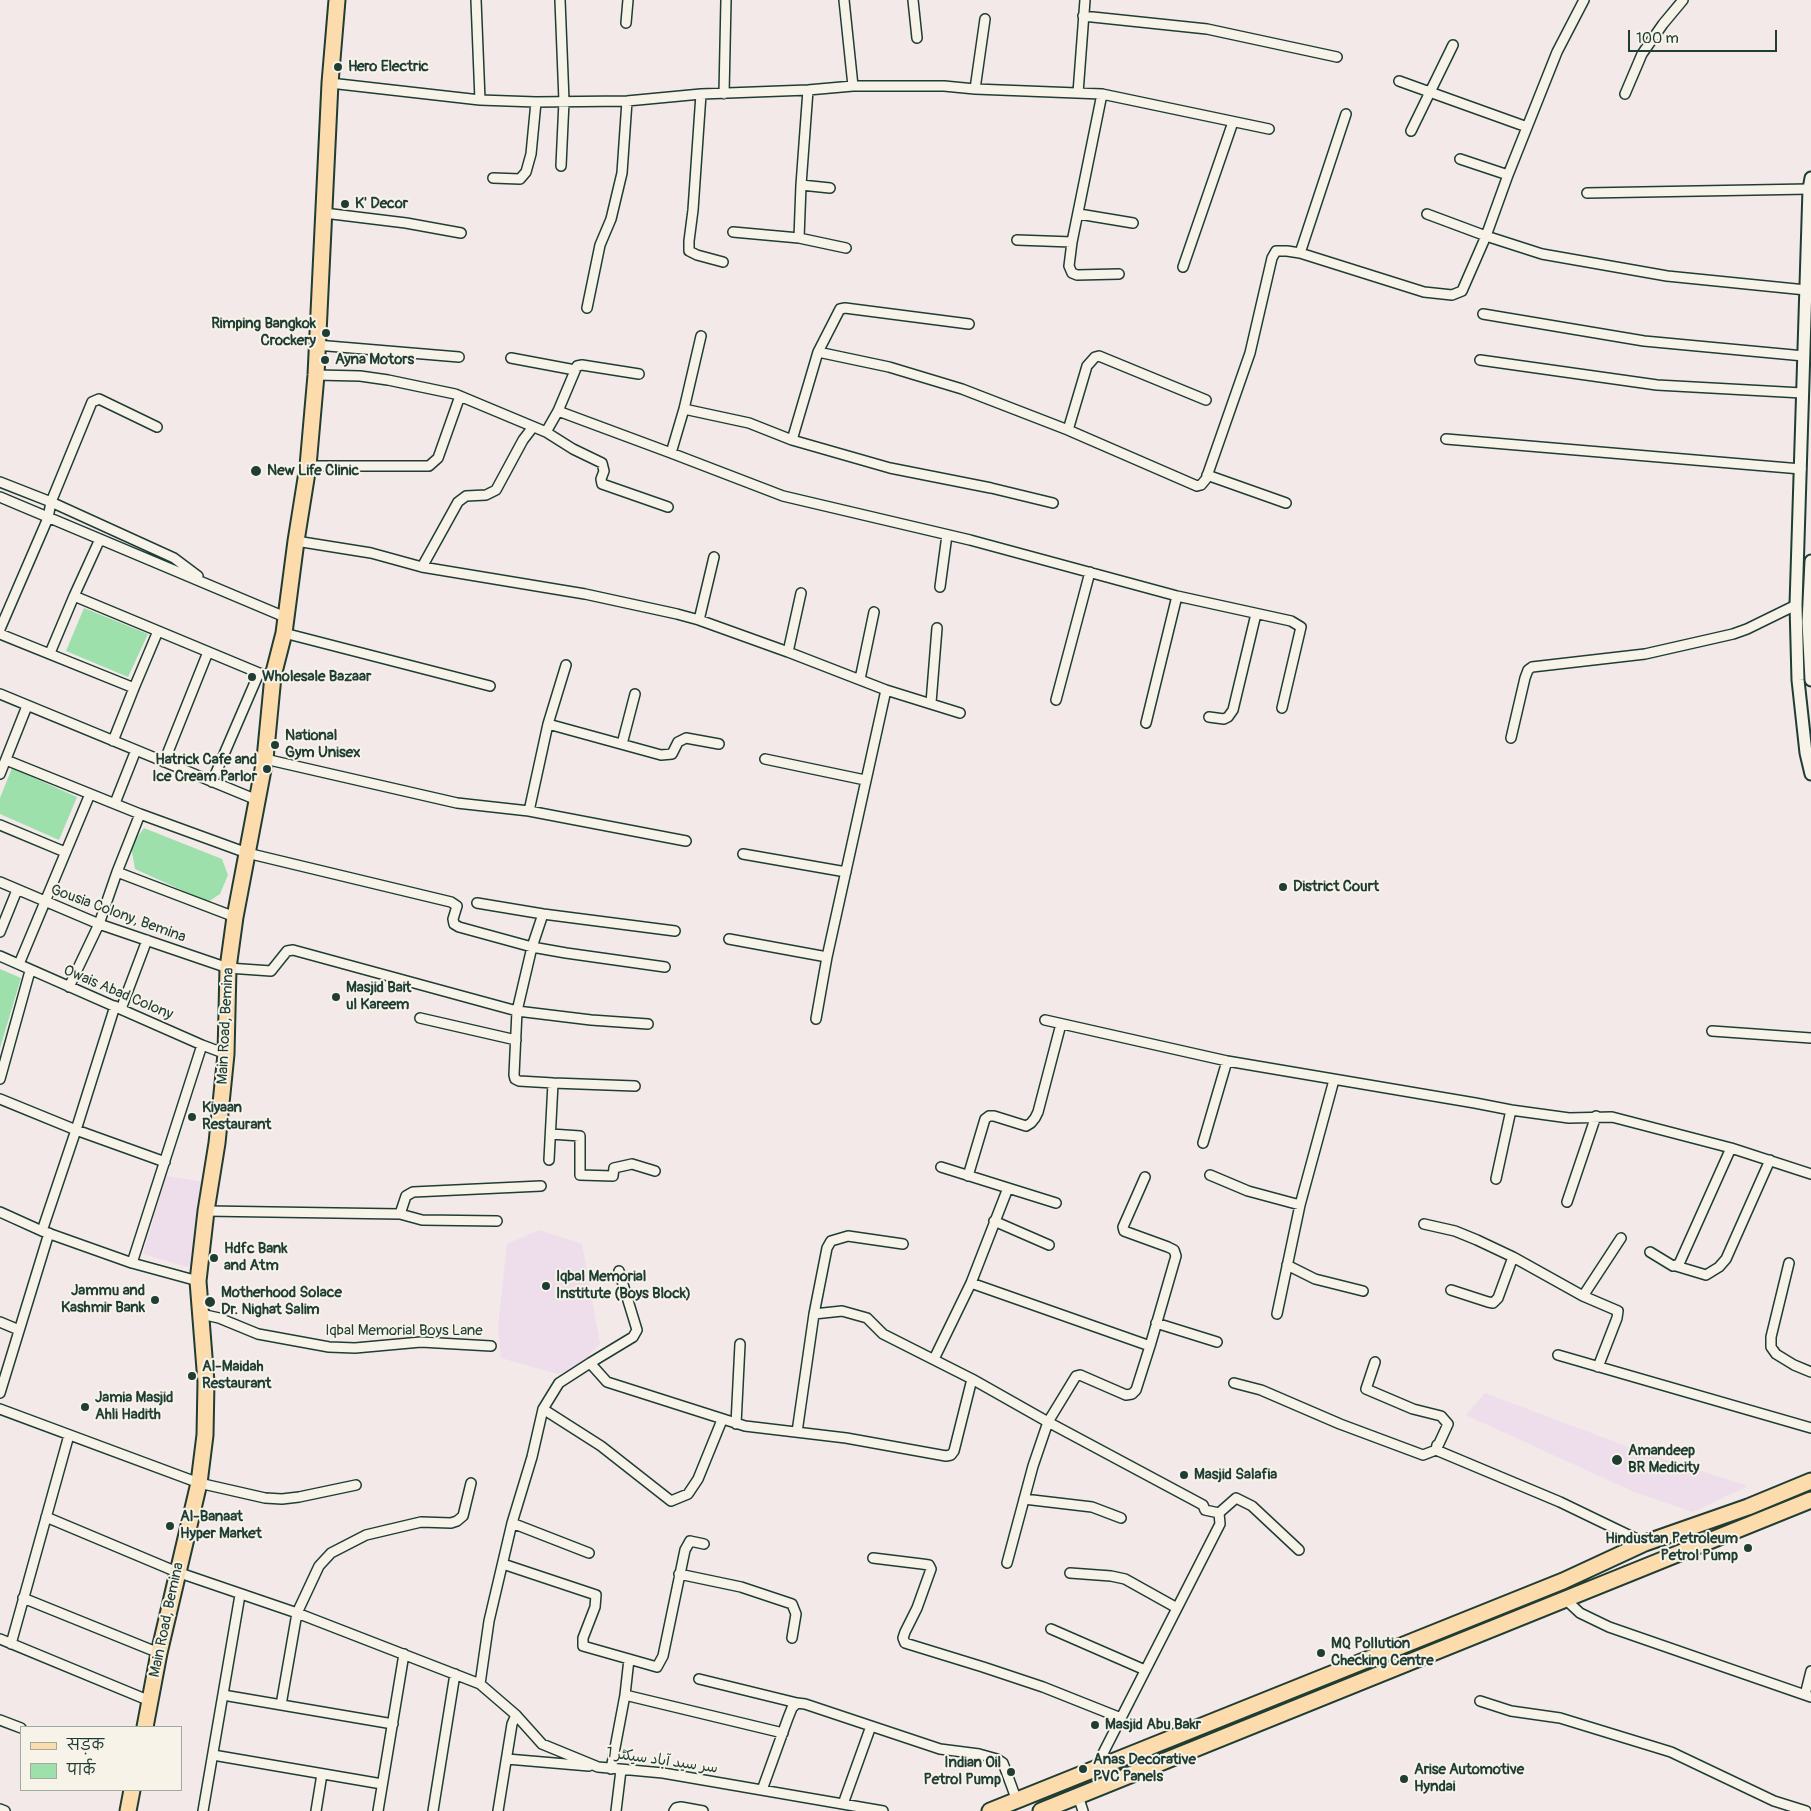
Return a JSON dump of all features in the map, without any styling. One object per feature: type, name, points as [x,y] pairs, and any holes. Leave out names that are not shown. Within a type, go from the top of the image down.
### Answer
[{"type":"main road","name":"Main Road, Bemina","points":[[145,1726],[159,1653],[199,1483],[205,1435],[206,1382],[198,1281],[206,1210],[217,1143],[226,1054],[228,968],[235,916],[265,759],[266,675],[284,634],[308,466],[316,376],[316,344],[330,83],[337,0]]},
{"type":"main road","points":[[990,1811],[1563,1581],[1645,1543],[1748,1507],[1811,1481]]},
{"type":"main road","points":[[1041,1811],[1564,1598],[1811,1500]]},
{"type":"main road","points":[[128,1811],[132,1791]]},
{"type":"street","points":[[476,0],[480,100]]},
{"type":"street","points":[[560,0],[564,101],[561,166]]},
{"type":"street","points":[[626,23],[628,0]]},
{"type":"street","points":[[724,94],[726,0]]},
{"type":"street","points":[[844,0],[853,86]]},
{"type":"street","points":[[913,0],[917,38]]},
{"type":"street","points":[[1078,93],[1085,0]]},
{"type":"street","points":[[818,352],[889,367],[962,389],[1068,430],[1196,486],[1204,484],[1250,353],[1272,258],[1276,251],[1287,250],[1300,253],[1424,292],[1452,295],[1462,291],[1486,236],[1557,52],[1584,0]]},
{"type":"street","points":[[1625,94],[1642,54],[1683,0]]},
{"type":"street","points":[[1083,16],[1207,29],[1337,57]]},
{"type":"street","points":[[975,89],[984,20]]},
{"type":"street","points":[[1411,131],[1453,45]]},
{"type":"street","points":[[1399,81],[1527,127]]},
{"type":"street","points":[[330,83],[480,100],[536,102],[627,101],[702,94],[808,90],[853,86],[944,86],[1102,94],[1268,130]]},
{"type":"street","points":[[799,238],[808,90]]},
{"type":"street","points":[[702,94],[694,210],[688,241],[689,251],[723,262]]},
{"type":"street","points":[[1102,94],[1072,242],[1069,266],[1072,273],[1077,275],[1119,274]]},
{"type":"street","points":[[587,308],[600,245],[611,219],[622,172],[627,101]]},
{"type":"street","points":[[493,178],[520,178],[526,172],[531,154],[536,102]]},
{"type":"street","points":[[1300,253],[1346,114]]},
{"type":"street","points":[[1184,267],[1233,122]]},
{"type":"street","points":[[1460,159],[1508,175]]},
{"type":"street","points":[[1587,193],[1810,183],[1796,604],[1798,680],[1806,753],[1811,774]]},
{"type":"street","points":[[801,185],[830,188]]},
{"type":"street","points":[[324,214],[406,223],[461,233]]},
{"type":"street","points":[[1079,214],[1133,223]]},
{"type":"street","points":[[1427,214],[1542,254],[1658,274],[1806,290]]},
{"type":"street","points":[[733,232],[799,238],[846,248]]},
{"type":"street","points":[[1017,240],[1072,242]]},
{"type":"street","points":[[792,440],[818,352],[840,310],[846,308],[968,324]]},
{"type":"street","points":[[1483,314],[1644,341],[1804,356]]},
{"type":"street","points":[[671,453],[684,409],[701,336]]},
{"type":"street","points":[[316,344],[459,357]]},
{"type":"street","points":[[1068,430],[1087,366],[1095,357],[1099,356],[1206,400]]},
{"type":"street","points":[[511,358],[575,370]]},
{"type":"street","points":[[1480,360],[1657,386],[1802,393]]},
{"type":"street","points":[[546,432],[558,411],[577,366],[582,365],[640,374]]},
{"type":"street","points":[[316,376],[360,376],[388,380],[460,396],[546,432],[573,449],[602,463],[604,471],[602,484],[668,507]]},
{"type":"street","points":[[308,466],[429,466],[438,458],[460,396]]},
{"type":"street","points":[[0,629],[48,518],[51,502],[88,408],[95,399],[99,399],[157,427]]},
{"type":"street","points":[[684,409],[749,422],[792,440],[890,468],[991,488],[1053,504]]},
{"type":"street","points":[[558,411],[783,496],[947,535],[1177,596],[1291,621],[1301,627],[1282,708]]},
{"type":"street","points":[[422,567],[458,502],[466,496],[486,495],[496,490],[523,440],[533,426]]},
{"type":"street","points":[[1446,439],[1801,469]]},
{"type":"street","points":[[1207,475],[1286,503]]},
{"type":"street","points":[[0,482],[51,502],[174,558],[208,583]]},
{"type":"street","points":[[0,497],[285,617]]},
{"type":"street","points":[[940,587],[947,535]]},
{"type":"street","points":[[50,653],[100,539]]},
{"type":"street","points":[[296,541],[371,553],[422,567],[585,594],[700,620],[886,690],[960,713]]},
{"type":"street","points":[[700,620],[714,557]]},
{"type":"street","points":[[1811,561],[1811,680]]},
{"type":"street","points":[[1056,700],[1090,572]]},
{"type":"street","points":[[788,652],[801,593]]},
{"type":"street","points":[[74,596],[266,675],[212,782]]},
{"type":"street","points":[[1146,722],[1177,596]]},
{"type":"street","points":[[1511,738],[1525,678],[1528,670],[1532,667],[1645,654],[1733,634],[1796,604]]},
{"type":"street","points":[[860,679],[874,612]]},
{"type":"street","points":[[1209,717],[1224,719],[1233,710],[1256,614]]},
{"type":"street","points":[[930,703],[937,628]]},
{"type":"street","points":[[113,741],[158,631]]},
{"type":"street","points":[[0,634],[134,688]]},
{"type":"street","points":[[284,634],[490,686]]},
{"type":"street","points":[[164,762],[208,652]]},
{"type":"street","points":[[530,811],[548,724],[566,665]]},
{"type":"street","points":[[816,1019],[827,957],[886,690]]},
{"type":"street","points":[[0,694],[257,800]]},
{"type":"street","points":[[622,744],[635,694]]},
{"type":"street","points":[[0,774],[27,706]]},
{"type":"street","points":[[548,724],[669,755],[672,754],[678,742],[686,738],[719,744]]},
{"type":"street","points":[[114,803],[136,750]]},
{"type":"street","points":[[265,759],[457,803],[530,811],[686,841]]},
{"type":"street","points":[[766,759],[865,780]]},
{"type":"street","points":[[6,760],[140,814],[247,853],[451,902],[457,906],[453,919],[454,924],[459,927],[532,947],[665,967]]},
{"type":"street","points":[[19,964],[90,794]]},
{"type":"street","points":[[69,987],[98,924],[116,872],[140,814]]},
{"type":"street","points":[[0,825],[65,852]]},
{"type":"street","points":[[743,854],[846,872]]},
{"type":"street","points":[[116,872],[235,916]]},
{"type":"street","name":"Gousia Colony, Bemina","points":[[0,882],[98,924],[228,968],[271,971],[288,951],[294,950],[517,1011]]},
{"type":"street","points":[[0,932],[17,890]]},
{"type":"street","points":[[477,903],[543,914],[675,931]]},
{"type":"street","points":[[543,914],[532,947],[517,1011],[515,1079],[519,1081],[553,1083],[635,1086]]},
{"type":"street","points":[[729,938],[827,957]]},
{"type":"street","points":[[0,1393],[2,1378],[19,1330],[45,1232],[76,1130],[118,1007],[147,940]]},
{"type":"street","name":"Owais Abad Colony","points":[[0,956],[30,971],[226,1054]]},
{"type":"street","points":[[0,1079],[30,971]]},
{"type":"street","points":[[517,1011],[591,1020],[648,1024]]},
{"type":"street","points":[[420,1018],[516,1040]]},
{"type":"street","points":[[1045,1020],[1227,1062],[1511,1110],[1570,1118],[1612,1117],[1731,1148],[1811,1174]]},
{"type":"street","points":[[968,1176],[985,1119],[989,1116],[994,1116],[1026,1126],[1031,1123],[1038,1112],[1061,1024]]},
{"type":"street","points":[[1712,1031],[1811,1038]]},
{"type":"street","points":[[132,1263],[202,1045]]},
{"type":"street","points":[[1203,1143],[1227,1062]]},
{"type":"street","points":[[1277,1314],[1300,1205],[1334,1080]]},
{"type":"street","points":[[549,1160],[553,1083]]},
{"type":"street","points":[[0,1098],[76,1130],[165,1162]]},
{"type":"street","points":[[1496,1179],[1511,1110]]},
{"type":"street","points":[[1566,1202],[1596,1116]]},
{"type":"street","points":[[551,1134],[580,1136],[580,1175],[612,1176],[614,1168],[632,1164],[655,1171]]},
{"type":"street","points":[[1676,1266],[1679,1264],[1731,1148]]},
{"type":"street","points":[[1650,1252],[1665,1262],[1706,1275],[1719,1267],[1726,1259],[1770,1160]]},
{"type":"street","points":[[941,1167],[1056,1203]]},
{"type":"street","points":[[1210,1175],[1248,1191],[1300,1205]]},
{"type":"street","points":[[1007,1563],[1033,1466],[1048,1422],[1076,1376],[1080,1375],[1126,1395],[1132,1394],[1136,1390],[1176,1256],[1174,1250],[1168,1247],[1127,1234],[1124,1231],[1123,1227],[1146,1177]]},
{"type":"street","points":[[400,1214],[406,1196],[413,1192],[541,1186]]},
{"type":"street","points":[[934,1359],[971,1283],[1008,1188]]},
{"type":"street","points":[[206,1210],[400,1214],[422,1220],[497,1221]]},
{"type":"street","points":[[0,1212],[45,1232],[132,1263],[198,1281]]},
{"type":"street","points":[[994,1221],[1049,1245]]},
{"type":"street","points":[[1424,1224],[1455,1231],[1513,1257],[1583,1296],[1618,1311],[1598,1367]]},
{"type":"street","points":[[797,1432],[814,1314],[830,1241],[848,1236],[903,1244]]},
{"type":"street","points":[[1583,1296],[1621,1238]]},
{"type":"street","points":[[1451,1290],[1493,1302],[1498,1298],[1513,1257]]},
{"type":"street","points":[[1789,1263],[1771,1337],[1771,1347],[1776,1354],[1794,1365],[1811,1372]]},
{"type":"street","points":[[1288,1265],[1316,1279],[1363,1291]]},
{"type":"street","points":[[480,1684],[489,1621],[512,1523],[532,1457],[543,1408],[559,1383],[633,1337],[637,1330],[618,1271]]},
{"type":"street","points":[[971,1283],[1150,1346]]},
{"type":"street","points":[[814,1314],[842,1311],[866,1318],[883,1334],[972,1379],[1203,1505],[1205,1510],[1219,1512],[1236,1498],[1252,1506],[1299,1550]]},
{"type":"street","name":"Iqbal Memorial Boys Lane","points":[[201,1314],[219,1318],[258,1334],[329,1346],[356,1348],[421,1342],[491,1346]]},
{"type":"street","points":[[0,1322],[19,1330]]},
{"type":"street","points":[[1156,1324],[1217,1342]]},
{"type":"street","points":[[736,1424],[740,1344]]},
{"type":"street","points":[[1558,1355],[1811,1428]]},
{"type":"street","points":[[1375,1362],[1366,1390],[1413,1409],[1441,1416],[1448,1424],[1436,1450]]},
{"type":"street","points":[[590,1363],[607,1382],[736,1424],[846,1438],[946,1456],[951,1455],[954,1451],[972,1379]]},
{"type":"street","points":[[1234,1383],[1261,1390],[1340,1424],[1423,1455],[1436,1450],[1560,1502],[1645,1543]]},
{"type":"street","points":[[543,1408],[601,1446],[671,1501],[688,1494],[693,1487],[722,1420]]},
{"type":"street","points":[[0,1409],[199,1483],[265,1498],[282,1499],[356,1485]]},
{"type":"street","points":[[11,1644],[69,1435]]},
{"type":"street","points":[[281,1704],[297,1613],[319,1566],[331,1553],[366,1535],[421,1522],[451,1523],[457,1521],[463,1516],[471,1483]]},
{"type":"street","points":[[1024,1499],[1092,1507],[1121,1518]]},
{"type":"street","points":[[1095,1769],[1220,1524],[1219,1512]]},
{"type":"street","name":"سر سید آباد سیکٹر 1","points":[[46,1517],[178,1572],[297,1613],[480,1684],[516,1715],[542,1744],[598,1767],[663,1773],[883,1811]]},
{"type":"street","points":[[512,1523],[589,1553]]},
{"type":"street","points":[[503,1564],[596,1595],[595,1607],[583,1638],[584,1646],[657,1667],[663,1656],[679,1574],[688,1544],[690,1542],[704,1544]]},
{"type":"street","points":[[874,1558],[929,1565],[931,1570],[917,1608],[905,1632],[903,1638],[905,1644],[992,1670],[1121,1718]]},
{"type":"street","points":[[1070,1573],[1125,1579],[1177,1608]]},
{"type":"street","points":[[679,1574],[741,1587],[792,1604],[796,1614],[792,1638]]},
{"type":"street","points":[[203,1811],[240,1594]]},
{"type":"street","points":[[24,1598],[159,1653]]},
{"type":"street","points":[[1564,1598],[1580,1613],[1610,1627],[1808,1696],[1811,1671]]},
{"type":"street","points":[[1052,1629],[1145,1670]]},
{"type":"street","points":[[0,1640],[150,1701]]},
{"type":"street","points":[[378,1811],[404,1654]]},
{"type":"street","points":[[611,1769],[630,1659]]},
{"type":"street","points":[[433,1811],[455,1674]]},
{"type":"street","points":[[698,1679],[805,1704],[940,1749],[979,1754],[998,1759],[1003,1763],[1017,1801]]},
{"type":"street","points":[[223,1695],[393,1724]]},
{"type":"street","points":[[625,1695],[782,1733]]},
{"type":"street","points":[[1480,1701],[1511,1711],[1560,1718],[1671,1752],[1774,1801],[1806,1811]]},
{"type":"street","points":[[762,1790],[792,1708],[797,1703]]},
{"type":"street","points":[[498,1811],[512,1724],[516,1715]]},
{"type":"street","points":[[0,1720],[20,1728]]},
{"type":"street","points":[[843,1804],[871,1726]]},
{"type":"street","points":[[213,1755],[382,1784]]},
{"type":"street","points":[[507,1759],[598,1767]]},
{"type":"street","points":[[616,1811],[622,1770]]},
{"type":"street","points":[[316,1811],[322,1774]]},
{"type":"street","points":[[1078,1796],[1083,1811]]},
{"type":"street","points":[[674,1811],[676,1808],[681,1807],[703,1811]]},
{"type":"street","points":[[0,1809],[5,1811]]},
{"type":"shaded area","points":[[166,1176],[205,1182],[199,1262],[187,1267],[143,1254]]},
{"type":"shaded area","name":"Iqbal Memorial Institute (Boys Block)","points":[[539,1230],[582,1244],[600,1344],[578,1366],[558,1374],[501,1358],[498,1327],[507,1244]]},
{"type":"shaded area","name":"Amandeep BR Medicity","points":[[1485,1393],[1642,1452],[1748,1486],[1693,1512],[1634,1492],[1466,1415]]},
{"type":"green space","points":[[84,608],[148,634],[128,677],[66,651]]},
{"type":"green space","points":[[12,768],[77,797],[59,840],[0,814],[0,798]]},
{"type":"green space","points":[[144,828],[222,859],[228,875],[220,894],[208,902],[135,869],[131,846]]},
{"type":"green space","points":[[0,969],[21,978],[0,1048]]},
{"type":"place","name":"Hero Electric","points":[[338,67]]},
{"type":"place","name":"K' Decor","points":[[345,204]]},
{"type":"place","name":"Rimping Bangkok Crockery","points":[[326,333]]},
{"type":"place","name":"Ayna Motors","points":[[325,360]]},
{"type":"place","name":"New Life Clinic","points":[[256,471]]},
{"type":"place","name":"Wholesale Bazaar","points":[[252,677]]},
{"type":"place","name":"National Gym Unisex","points":[[275,745]]},
{"type":"place","name":"Hatrick Cafe and Ice Cream Parlor","points":[[267,769]]},
{"type":"place","name":"District Court","points":[[1283,887]]},
{"type":"place","name":"Masjid Bait ul Kareem","points":[[336,997]]},
{"type":"place","name":"Kiyaan Restaurant","points":[[192,1117]]},
{"type":"place","name":"Hdfc Bank and Atm","points":[[214,1258]]},
{"type":"place","name":"Iqbal Memorial Institute (Boys Block)","points":[[546,1286]]},
{"type":"place","name":"Jammu and Kashmir Bank","points":[[155,1300]]},
{"type":"place","name":"Motherhood Solace Dr. Nighat Salim","points":[[210,1302]]},
{"type":"place","name":"Al-Maidah Restaurant","points":[[192,1376]]},
{"type":"place","name":"Jamia Masjid Ahli Hadith","points":[[85,1407]]},
{"type":"place","name":"Amandeep BR Medicity","points":[[1617,1460]]},
{"type":"place","name":"Masjid Salafia","points":[[1184,1475]]},
{"type":"place","name":"Al-Banaat Hyper Market","points":[[170,1526]]},
{"type":"place","name":"Hindustan Petroleum Petrol Pump","points":[[1748,1548]]},
{"type":"place","name":"MQ Pollution Checking Centre","points":[[1321,1653]]},
{"type":"place","name":"Masjid Abu Bakr","points":[[1095,1725]]},
{"type":"place","name":"Anas Decorative PVC Panels","points":[[1083,1769]]},
{"type":"place","name":"Indian Oil Petrol Pump","points":[[1011,1772]]},
{"type":"place","name":"Arise Automotive Hyndai","points":[[1404,1779]]}]
